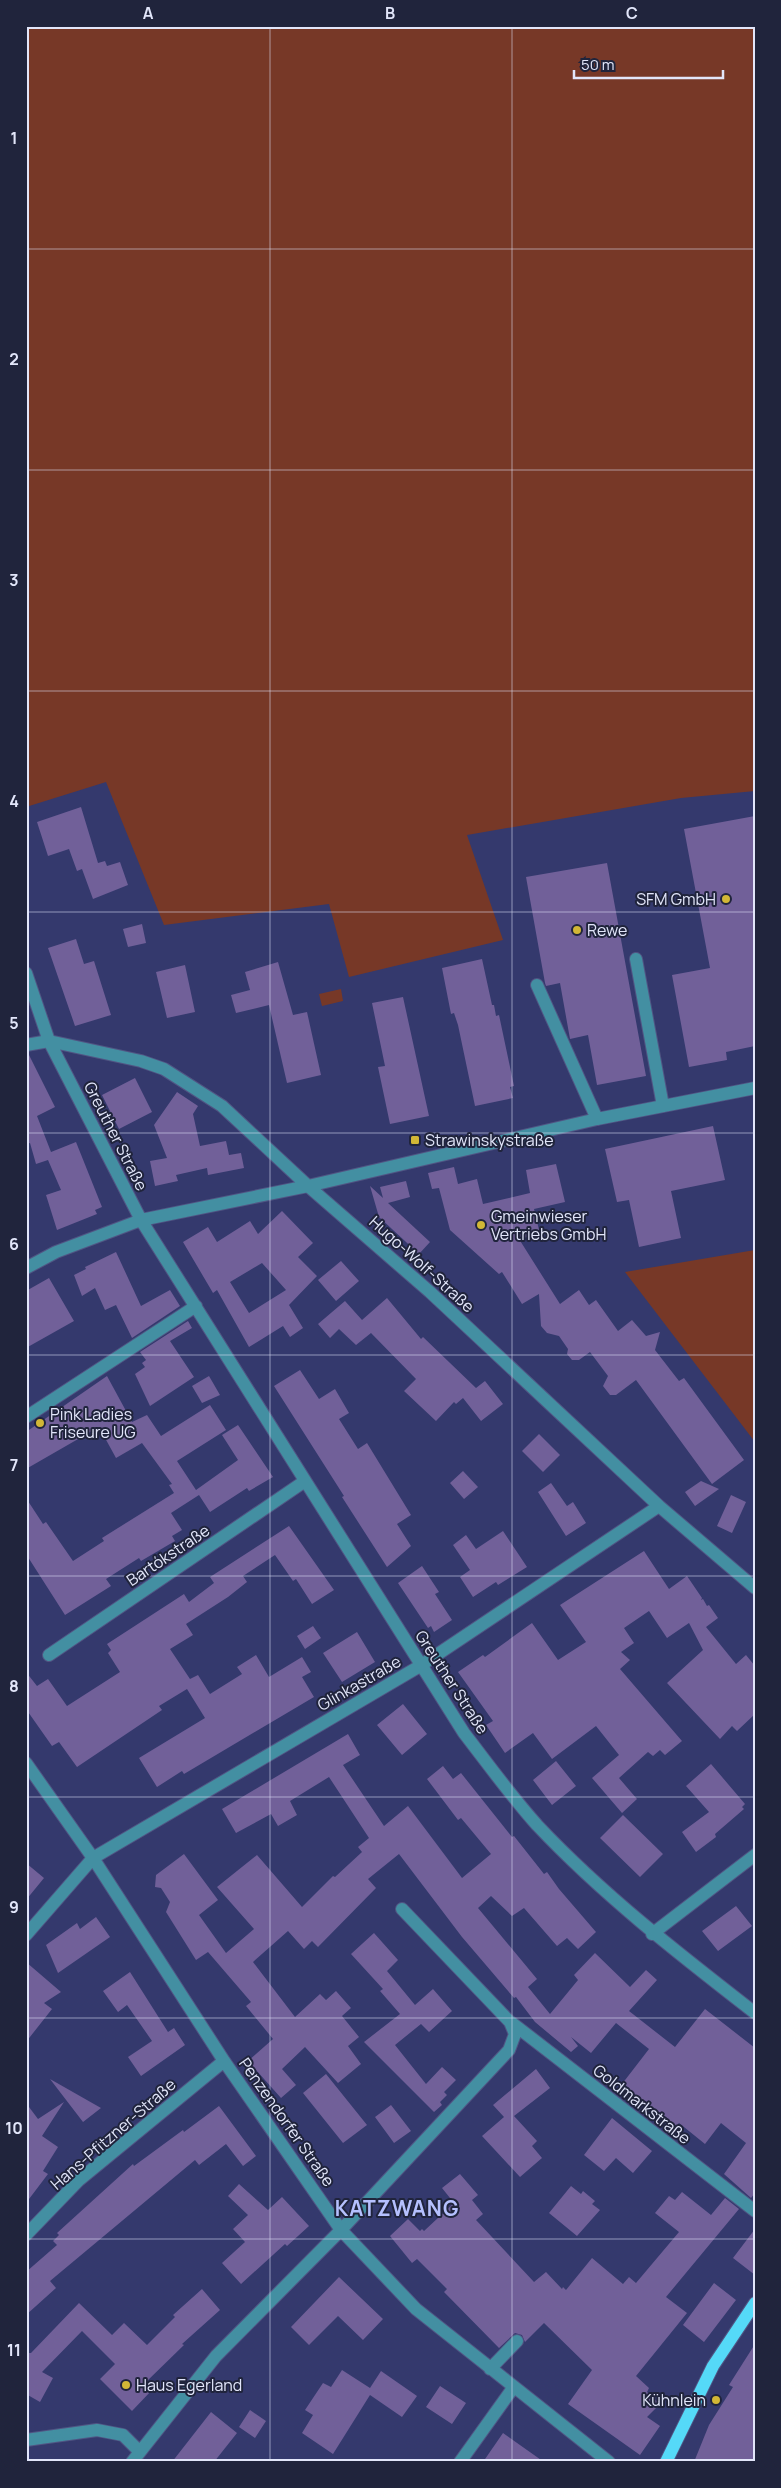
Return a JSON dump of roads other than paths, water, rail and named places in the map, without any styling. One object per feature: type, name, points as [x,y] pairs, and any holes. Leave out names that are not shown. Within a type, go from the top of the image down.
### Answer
[{"type":"main road","points":[[666,2462],[713,2366],[755,2303]]},
{"type":"street","points":[[636,959],[663,1106]]},
{"type":"street","name":"Greuther Straße","points":[[26,973],[49,1041],[141,1220],[420,1666],[464,1733],[536,1824],[576,1864],[652,1934],[755,2013]]},
{"type":"street","points":[[537,985],[596,1119]]},
{"type":"street","name":"Hugo-Wolf-Straße","points":[[26,1045],[49,1041],[164,1069],[222,1106],[308,1186],[430,1292],[659,1506],[755,1588]]},
{"type":"street","points":[[26,1268],[56,1252],[141,1220],[308,1186],[596,1119],[755,1088]]},
{"type":"street","points":[[26,1417],[196,1306]]},
{"type":"street","name":"Bartókstraße","points":[[49,1655],[305,1481]]},
{"type":"street","name":"Glinkastraße","points":[[26,1935],[93,1858],[420,1666],[659,1506]]},
{"type":"street","name":"Penzendorfer Straße","points":[[26,1763],[93,1858],[224,2061],[341,2230],[416,2309],[513,2388],[609,2462]]},
{"type":"street","points":[[652,1934],[755,1855]]},
{"type":"street","name":"Goldmarkstraße","points":[[402,1910],[510,2022],[755,2211]]},
{"type":"street","points":[[26,2440],[97,2430],[123,2435],[136,2457],[216,2356],[341,2230],[509,2050],[515,2034],[510,2022]]},
{"type":"street","name":"Hans-Pfitzner-Straße","points":[[26,2235],[79,2180],[224,2061]]},
{"type":"street","points":[[490,2369],[517,2341]]},
{"type":"street","points":[[460,2462],[513,2388]]},
{"type":"place","name":"SFM GmbH","points":[[726,899]]},
{"type":"place","name":"Rewe","points":[[577,930]]},
{"type":"place","name":"Strawinskystraße","points":[[415,1140]]},
{"type":"place","name":"Gmeinwieser Vertriebs GmbH","points":[[481,1225]]},
{"type":"place","name":"Pink Ladies Friseure UG","points":[[40,1423]]},
{"type":"place","name":"Haus Egerland","points":[[126,2385]]},
{"type":"place","name":"Kühnlein","points":[[716,2400]]},
{"type":"district","name":"KATZWANG","points":[[397,2209]]}]
